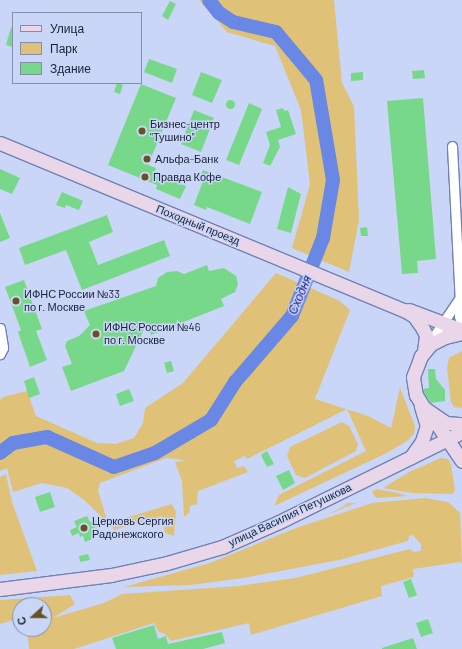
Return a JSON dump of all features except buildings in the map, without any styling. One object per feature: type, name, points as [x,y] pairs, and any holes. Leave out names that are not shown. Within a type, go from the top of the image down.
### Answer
[{"type":"main road","name":"Походный проезд","points":[[0,143],[396,307],[414,316],[419,322],[426,335],[424,351]]},
{"type":"main road","name":"Походный проезд","points":[[396,307],[444,322],[462,330]]},
{"type":"main road","points":[[411,458],[422,441],[427,426],[413,377],[424,351],[437,340],[462,333]]},
{"type":"main road","points":[[420,402],[449,440],[462,461]]},
{"type":"main road","points":[[430,414],[446,423],[462,424]]},
{"type":"main road","name":"улица Василия Петушкова","points":[[0,588],[111,575],[167,563],[214,549],[279,522],[449,440],[462,432]]},
{"type":"street","points":[[452,146],[460,295],[458,316],[462,325]]},
{"type":"street","points":[[424,351],[460,295]]},
{"type":"street","points":[[0,328],[2,348],[0,354]]},
{"type":"green space","points":[[199,0],[334,0],[342,83],[354,106],[359,220],[349,272],[292,248],[310,184],[301,110],[275,46],[227,32]]},
{"type":"green space","points":[[276,273],[340,301],[350,310],[315,399],[347,409],[247,459],[245,456],[234,461],[237,468],[244,466],[248,472],[198,491],[197,504],[190,506],[189,513],[184,517],[182,481],[175,462],[185,461],[178,459],[166,458],[100,483],[98,491],[108,523],[84,500],[67,488],[42,483],[13,492],[7,468],[0,471],[0,400],[3,397],[27,391],[36,416],[97,443],[116,444],[134,438],[143,423],[145,408],[183,383]]},
{"type":"green space","points":[[462,351],[462,408],[454,407],[451,402],[447,368],[449,358]]},
{"type":"green space","points":[[400,388],[415,426],[414,434],[407,441],[385,454],[274,506],[279,495],[366,451],[347,409],[368,416],[391,428]]},
{"type":"green space","points":[[342,422],[349,426],[358,444],[356,451],[305,478],[296,475],[287,456],[290,447]]},
{"type":"green space","points":[[441,458],[448,459],[451,464],[455,490],[452,494],[412,493],[383,488],[409,472]]},
{"type":"green space","points":[[6,474],[12,502],[37,571],[0,575],[0,477]]},
{"type":"green space","points":[[376,489],[408,496],[376,498],[372,492]]},
{"type":"green space","points":[[425,498],[448,502],[460,513],[462,565],[461,562],[413,569],[414,577],[381,586],[382,596],[251,635],[249,623],[171,641],[165,634],[159,632],[154,623],[74,649],[29,649],[28,637],[52,637],[52,597],[42,597],[70,595],[75,604],[53,618],[104,603],[122,594],[239,586],[295,578],[410,549],[414,552],[421,551],[421,544],[413,535],[409,536],[408,541],[339,560],[243,578],[191,585],[124,587],[210,563],[296,528],[372,503]]},
{"type":"green space","points":[[347,503],[356,503],[326,515],[344,506]]},
{"type":"green space","points":[[172,504],[176,512],[174,536],[165,533],[162,516],[114,530],[110,522],[111,520],[115,521]]},
{"type":"green space","points":[[12,599],[12,620],[0,624],[0,600]]},
{"type":"waterway","name":"Сходня","points":[[0,453],[13,443],[47,437],[114,467],[155,453],[211,420],[235,382],[292,316],[323,238],[333,180],[316,80],[276,32],[233,22],[219,13],[209,0]]},
{"type":"place","name":"Бизнес-центр \"Тушино\"","points":[[142,131]]},
{"type":"place","name":"Альфа-Банк","points":[[147,159]]},
{"type":"place","name":"Правда Кофе","points":[[145,177]]},
{"type":"place","name":"ИФНС России №33 по г. Москве","points":[[16,301]]},
{"type":"place","name":"ИФНС России №46 по г. Москве","points":[[96,334]]},
{"type":"place","name":"Церковь Сергия Радонежского","points":[[84,528]]}]
